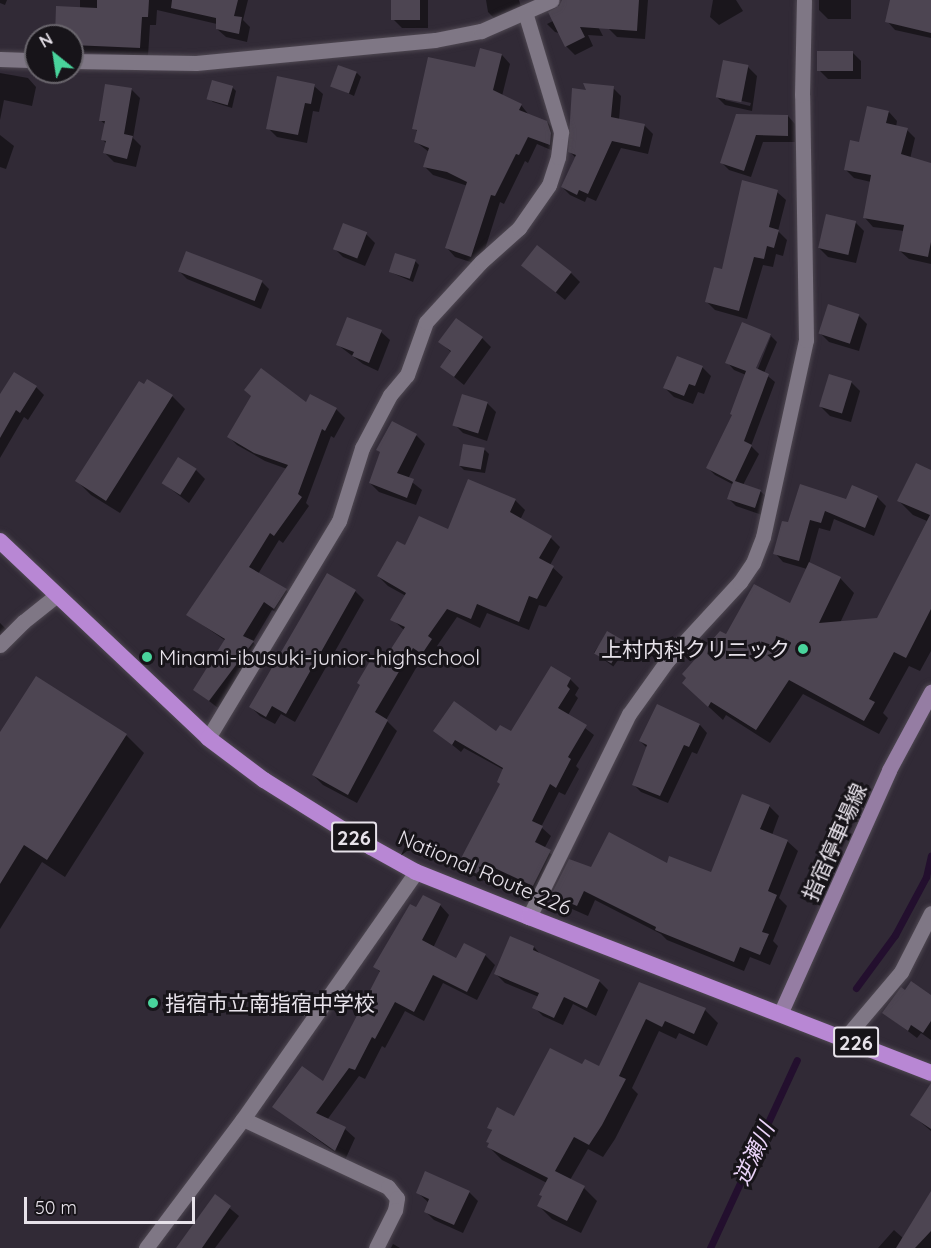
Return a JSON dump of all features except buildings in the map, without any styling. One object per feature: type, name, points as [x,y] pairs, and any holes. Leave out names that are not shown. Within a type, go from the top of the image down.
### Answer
[{"type":"highway","name":"National Route 226","points":[[0,541],[208,738],[264,780],[328,821],[416,872],[781,1012],[931,1073]]},
{"type":"main road","name":"指宿停車場線","points":[[781,1012],[889,770],[931,692]]},
{"type":"street","points":[[84,61],[196,63],[435,40],[481,31],[552,0]]},
{"type":"street","points":[[530,917],[629,714],[667,661],[740,582],[753,563],[763,537],[806,340],[802,95],[804,0]]},
{"type":"street","points":[[208,738],[339,521],[362,448],[390,395],[407,375],[426,321],[481,262],[519,228],[549,185],[558,157],[561,132],[525,12]]},
{"type":"street","points":[[0,59],[24,60]]},
{"type":"street","points":[[0,645],[23,622],[57,595]]},
{"type":"street","points":[[146,1248],[243,1119],[416,872]]},
{"type":"street","points":[[845,1038],[901,972],[931,913]]},
{"type":"street","points":[[243,1119],[388,1187],[397,1198],[395,1210],[376,1248]]},
{"type":"waterway","name":"逆瀬川","points":[[856,988],[895,935],[926,877],[931,856]]},
{"type":"waterway","name":"逆瀬川","points":[[710,1248],[797,1060]]},
{"type":"place","name":"上村内科クリニック","points":[[803,649]]},
{"type":"place","name":"Minami-ibusuki-junior-highschool","points":[[147,657]]},
{"type":"place","name":"指宿市立南指宿中学校","points":[[153,1003]]}]
